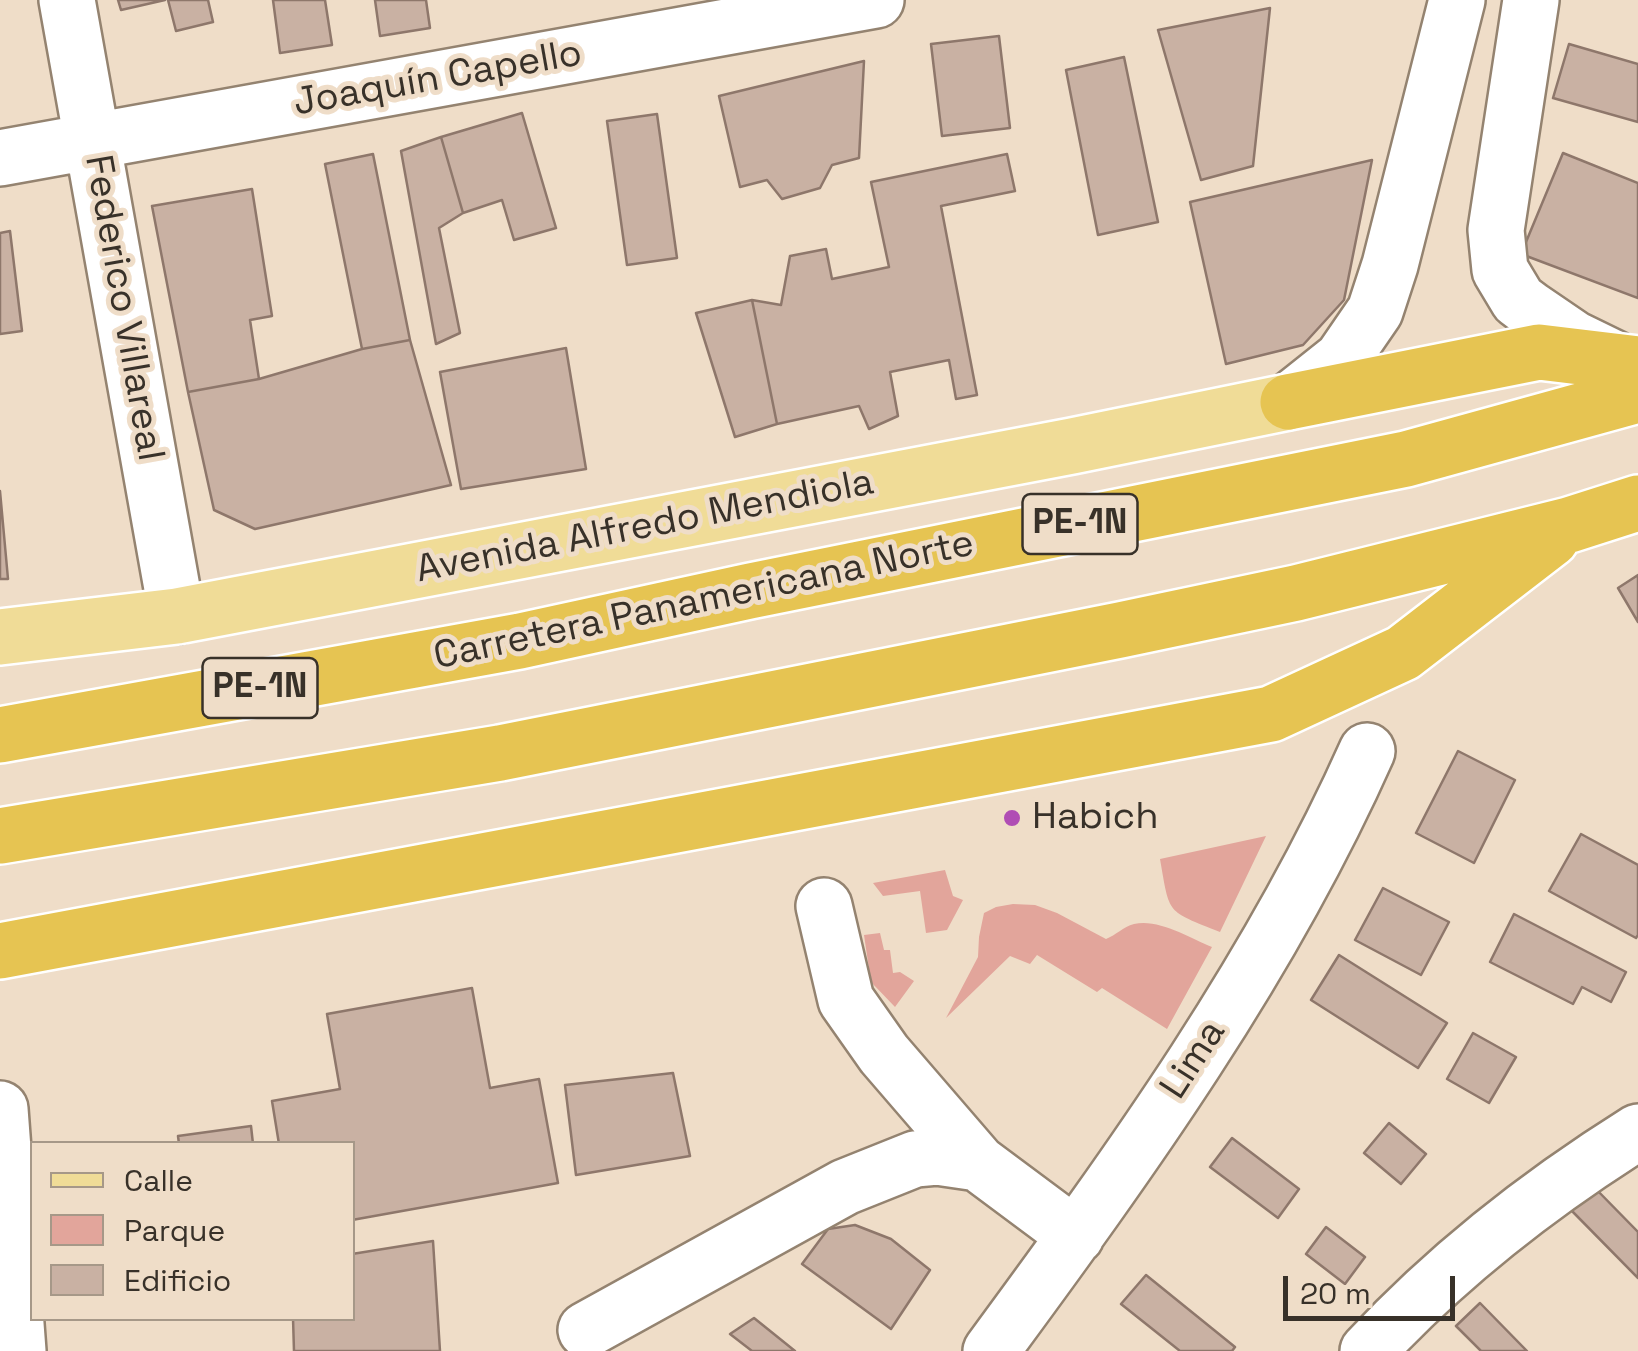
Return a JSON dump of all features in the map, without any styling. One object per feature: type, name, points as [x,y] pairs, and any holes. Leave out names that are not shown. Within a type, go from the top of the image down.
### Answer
[{"type":"highway","points":[[1288,402],[1539,352],[1633,373]]},
{"type":"highway","name":"Carretera Panamericana Norte","points":[[0,735],[520,641],[750,590],[1406,459],[1633,373]]},
{"type":"highway","points":[[0,836],[500,753],[1296,592],[1569,525],[1638,504]]},
{"type":"highway","points":[[0,950],[1271,714],[1403,652],[1569,525]]},
{"type":"main road","name":"Avenida Alfredo Mendiola","points":[[0,637],[177,616],[1288,402]]},
{"type":"street","name":"Federico Villareal","points":[[67,0],[177,616]]},
{"type":"street","name":"Joaquín Capello","points":[[0,158],[876,0]]},
{"type":"street","points":[[1288,402],[1342,358],[1376,311],[1457,0]]},
{"type":"street","points":[[1531,0],[1496,230],[1500,270],[1518,300],[1552,327],[1633,373]]},
{"type":"street","name":"Lima","points":[[991,1351],[1076,1236],[1247,978],[1340,810],[1366,751]]},
{"type":"street","points":[[824,906],[846,1000],[884,1054],[978,1163],[1076,1236]]},
{"type":"street","points":[[0,1109],[18,1351]]},
{"type":"street","points":[[1368,1351],[1404,1312],[1481,1243],[1638,1132]]},
{"type":"street","points":[[586,1330],[844,1186],[915,1159],[936,1157],[978,1163]]},
{"type":"green space","points":[[1266,836],[1220,932],[1174,909],[1160,859]]},
{"type":"green space","points":[[945,870],[953,896],[963,900],[947,930],[926,933],[920,891],[883,896],[873,883]]},
{"type":"green space","points":[[1013,904],[1035,905],[1057,913],[1106,939],[1130,925],[1143,923],[1174,930],[1212,947],[1167,1029],[1102,988],[1097,992],[1037,955],[1030,964],[1010,956],[946,1018],[978,957],[984,913]]},
{"type":"green space","points":[[880,933],[884,950],[890,950],[893,973],[900,972],[914,981],[895,1007],[871,982],[864,935]]},
{"type":"building","points":[[118,0],[165,0],[121,10]]},
{"type":"building","points":[[168,0],[208,0],[213,22],[176,31]]},
{"type":"building","points":[[273,0],[325,0],[332,45],[280,53]]},
{"type":"building","points":[[375,0],[426,0],[430,28],[380,36]]},
{"type":"building","points":[[1270,8],[1253,166],[1201,180],[1158,30]]},
{"type":"building","points":[[999,36],[1010,128],[942,136],[931,44]]},
{"type":"building","points":[[1569,44],[1638,64],[1638,122],[1553,98]]},
{"type":"building","points":[[1124,57],[1158,222],[1098,235],[1066,70]]},
{"type":"building","points":[[864,61],[859,158],[832,165],[820,188],[782,199],[767,180],[740,187],[719,96]]},
{"type":"building","points":[[522,113],[556,228],[514,240],[502,200],[463,213],[441,137]]},
{"type":"building","points":[[657,114],[677,258],[627,265],[607,121]]},
{"type":"building","points":[[441,137],[463,213],[439,228],[460,333],[436,344],[401,151]]},
{"type":"building","points":[[1563,153],[1638,183],[1638,298],[1521,254]]},
{"type":"building","points":[[373,154],[410,340],[362,349],[325,164]]},
{"type":"building","points":[[1007,154],[1015,191],[941,206],[977,395],[956,399],[949,360],[890,372],[898,416],[869,429],[859,406],[777,424],[752,300],[781,305],[790,256],[826,249],[832,279],[889,267],[871,182]]},
{"type":"building","points":[[1372,160],[1344,300],[1303,345],[1226,364],[1190,202]]},
{"type":"building","points":[[252,189],[272,316],[250,320],[259,379],[188,392],[152,206]]},
{"type":"building","points":[[10,231],[22,331],[0,334],[0,233]]},
{"type":"building","points":[[752,300],[777,424],[735,437],[696,313]]},
{"type":"building","points":[[410,340],[451,485],[255,529],[214,510],[188,392],[259,379],[362,349]]},
{"type":"building","points":[[566,348],[586,469],[461,489],[440,372]]},
{"type":"building","points":[[0,491],[8,579],[0,579]]},
{"type":"building","points":[[1638,575],[1638,622],[1618,588]]},
{"type":"building","points":[[1458,751],[1515,780],[1474,863],[1416,833]]},
{"type":"building","points":[[1581,834],[1638,865],[1636,938],[1549,891]]},
{"type":"building","points":[[1383,888],[1449,922],[1421,975],[1355,940]]},
{"type":"building","points":[[1514,914],[1626,972],[1611,1002],[1582,987],[1573,1004],[1490,962]]},
{"type":"building","points":[[1339,955],[1447,1023],[1418,1068],[1311,1000]]},
{"type":"building","points":[[472,988],[490,1088],[539,1079],[558,1183],[355,1219],[355,1141],[279,1141],[272,1101],[340,1089],[327,1014]]},
{"type":"building","points":[[1473,1033],[1516,1057],[1489,1103],[1447,1079]]},
{"type":"building","points":[[673,1073],[690,1156],[576,1175],[565,1085]]},
{"type":"building","points":[[1389,1123],[1426,1154],[1401,1184],[1364,1153]]},
{"type":"building","points":[[251,1126],[253,1141],[179,1141],[178,1136]]},
{"type":"building","points":[[1232,1138],[1299,1189],[1278,1218],[1210,1167]]},
{"type":"building","points":[[1592,1185],[1638,1232],[1638,1278],[1570,1209]]},
{"type":"building","points":[[855,1225],[891,1239],[930,1270],[891,1329],[802,1264],[828,1229]]},
{"type":"building","points":[[1326,1227],[1365,1257],[1345,1284],[1306,1254]]},
{"type":"building","points":[[433,1241],[440,1351],[294,1351],[293,1321],[355,1321],[355,1254]]},
{"type":"building","points":[[1146,1275],[1235,1347],[1232,1351],[1180,1351],[1121,1304]]},
{"type":"building","points":[[1480,1303],[1527,1351],[1481,1351],[1456,1326]]},
{"type":"building","points":[[754,1318],[795,1351],[752,1351],[730,1334]]},
{"type":"place","name":"Habich","points":[[1012,818]]}]
